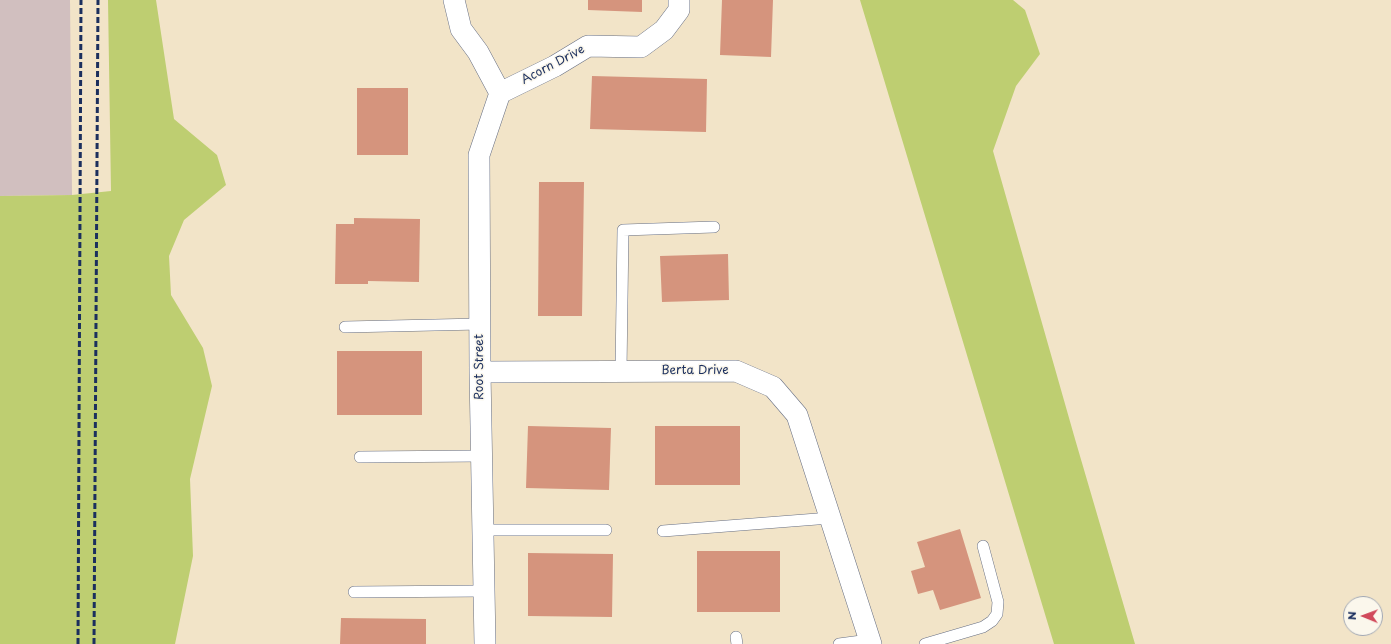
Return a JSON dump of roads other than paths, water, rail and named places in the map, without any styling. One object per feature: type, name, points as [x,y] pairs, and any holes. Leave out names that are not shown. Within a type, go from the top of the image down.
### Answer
[{"type":"street","points":[[454,0],[461,29],[478,52],[500,93]]},
{"type":"street","name":"Acorn Drive","points":[[500,93],[555,66],[588,46],[641,47],[664,30],[679,10],[679,0]]},
{"type":"street","name":"Root Street","points":[[485,644],[481,456],[479,155],[500,93]]},
{"type":"street","name":"Berta Drive","points":[[480,372],[736,371],[773,387],[798,415],[870,642]]},
{"type":"lane","points":[[621,371],[623,230],[714,227]]},
{"type":"lane","points":[[345,327],[480,324]]},
{"type":"lane","points":[[360,457],[481,456]]},
{"type":"lane","points":[[663,531],[830,518]]},
{"type":"lane","points":[[483,530],[606,530]]},
{"type":"lane","points":[[925,644],[983,627],[992,621],[997,614],[998,602],[983,546]]},
{"type":"lane","points":[[354,592],[484,591]]},
{"type":"lane","points":[[839,644],[870,642]]},
{"type":"railway","points":[[78,644],[81,0]]},
{"type":"railway","points":[[94,644],[98,0]]}]
